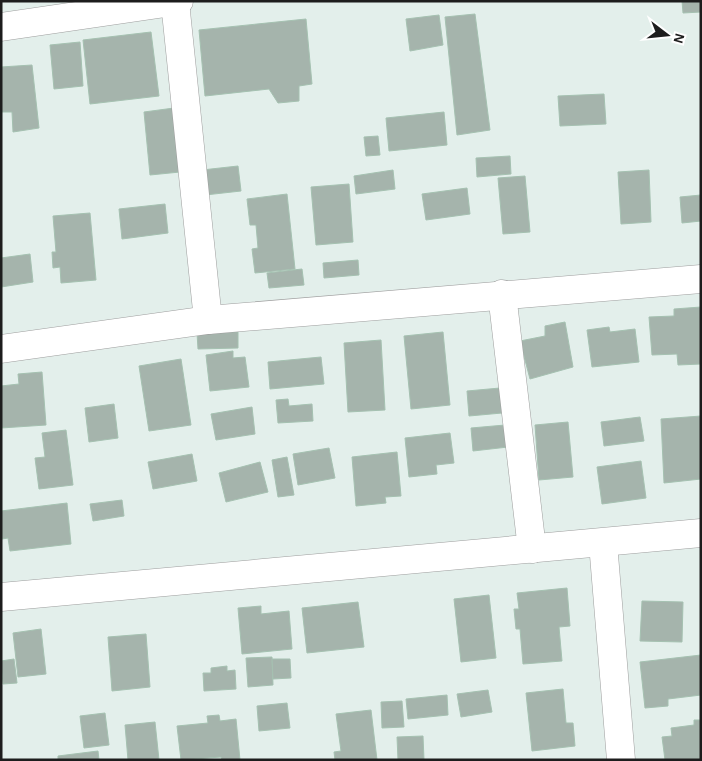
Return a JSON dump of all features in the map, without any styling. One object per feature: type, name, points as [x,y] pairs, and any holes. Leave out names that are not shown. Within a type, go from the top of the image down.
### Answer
[{"type":"street","points":[[1,27],[179,1]]},
{"type":"street","points":[[175,2],[208,320]]},
{"type":"street","points":[[1,349],[208,320],[502,294],[701,279]]},
{"type":"street","points":[[502,294],[532,549]]},
{"type":"street","points":[[1,597],[701,533]]},
{"type":"street","points":[[603,543],[621,760]]},
{"type":"building","points":[[682,1],[701,1],[701,12],[683,13]]},
{"type":"building","points":[[475,14],[490,130],[457,135],[445,17]]},
{"type":"building","points":[[439,15],[443,45],[410,51],[406,19]]},
{"type":"building","points":[[306,19],[312,84],[299,86],[299,101],[278,103],[269,89],[205,96],[199,30]]},
{"type":"building","points":[[151,32],[159,96],[90,104],[83,40]]},
{"type":"building","points":[[80,42],[83,86],[54,89],[50,45]]},
{"type":"building","points":[[32,65],[39,128],[13,132],[12,112],[1,112],[1,67]]},
{"type":"building","points":[[604,94],[606,124],[560,126],[558,96]]},
{"type":"building","points":[[174,108],[180,172],[150,175],[144,112]]},
{"type":"building","points":[[444,112],[447,145],[389,151],[386,118]]},
{"type":"building","points":[[378,136],[380,155],[366,156],[364,137]]},
{"type":"building","points":[[510,156],[511,174],[477,177],[476,158]]},
{"type":"building","points":[[238,166],[241,191],[205,195],[202,170]]},
{"type":"building","points":[[393,170],[395,189],[356,194],[354,176]]},
{"type":"building","points":[[649,170],[651,222],[621,224],[618,172]]},
{"type":"building","points":[[525,176],[530,232],[503,234],[498,178]]},
{"type":"building","points":[[349,184],[353,242],[316,245],[311,187]]},
{"type":"building","points":[[467,188],[470,214],[426,220],[422,194]]},
{"type":"building","points":[[287,194],[295,269],[255,273],[252,249],[258,248],[256,225],[250,225],[247,199]]},
{"type":"building","points":[[701,195],[701,221],[682,223],[680,197]]},
{"type":"building","points":[[165,204],[168,233],[122,239],[119,209]]},
{"type":"building","points":[[90,213],[96,280],[61,283],[60,267],[53,268],[52,252],[56,252],[53,216]]},
{"type":"building","points":[[30,254],[33,282],[1,287],[1,258]]},
{"type":"building","points":[[358,260],[359,275],[324,278],[323,263]]},
{"type":"building","points":[[302,269],[304,285],[269,288],[267,273]]},
{"type":"building","points":[[701,307],[701,364],[678,365],[677,354],[652,355],[649,317],[674,316],[674,309]]},
{"type":"building","points":[[565,322],[573,367],[530,379],[520,341],[545,336],[545,326]]},
{"type":"building","points":[[609,327],[610,332],[635,329],[639,362],[592,367],[587,330]]},
{"type":"building","points":[[238,332],[238,348],[198,349],[197,333]]},
{"type":"building","points":[[443,332],[450,405],[411,409],[404,336]]},
{"type":"building","points":[[381,340],[385,410],[348,412],[344,343]]},
{"type":"building","points":[[233,351],[233,358],[245,357],[249,387],[210,391],[206,355]]},
{"type":"building","points":[[321,357],[324,384],[270,389],[268,362]]},
{"type":"building","points":[[181,359],[191,425],[149,431],[139,366]]},
{"type":"building","points":[[42,372],[46,425],[1,428],[1,386],[19,384],[18,374]]},
{"type":"building","points":[[500,388],[502,413],[469,416],[467,391]]},
{"type":"building","points":[[288,399],[289,406],[312,404],[313,421],[278,423],[276,400]]},
{"type":"building","points":[[114,404],[118,438],[89,442],[85,408]]},
{"type":"building","points":[[252,407],[255,434],[216,440],[211,414]]},
{"type":"building","points":[[701,416],[701,479],[664,483],[661,419]]},
{"type":"building","points":[[640,417],[644,441],[604,446],[601,422]]},
{"type":"building","points":[[568,422],[573,477],[539,480],[535,425]]},
{"type":"building","points":[[505,425],[508,447],[473,451],[471,428]]},
{"type":"building","points":[[66,430],[73,485],[39,489],[35,458],[45,457],[42,433]]},
{"type":"building","points":[[450,433],[454,463],[436,465],[437,474],[409,477],[405,438]]},
{"type":"building","points":[[329,448],[335,478],[298,485],[293,454]]},
{"type":"building","points":[[397,452],[401,496],[385,497],[386,503],[356,506],[352,457]]},
{"type":"building","points":[[192,454],[197,481],[153,489],[148,462]]},
{"type":"building","points":[[287,457],[294,495],[278,497],[272,460]]},
{"type":"building","points":[[641,461],[646,498],[602,504],[597,467]]},
{"type":"building","points":[[260,462],[268,492],[226,502],[219,473]]},
{"type":"building","points":[[122,500],[124,516],[93,521],[90,504]]},
{"type":"building","points":[[67,503],[71,544],[10,551],[8,538],[2,539],[1,511]]},
{"type":"building","points":[[567,588],[570,626],[559,627],[562,661],[523,664],[520,629],[516,629],[514,609],[519,609],[517,593]]},
{"type":"building","points":[[489,595],[496,658],[461,662],[454,599]]},
{"type":"building","points":[[642,601],[683,602],[682,642],[640,641]]},
{"type":"building","points":[[358,602],[364,647],[307,653],[302,608]]},
{"type":"building","points":[[261,606],[261,614],[289,611],[292,649],[242,654],[238,608]]},
{"type":"building","points":[[41,629],[46,674],[18,677],[13,633]]},
{"type":"building","points":[[146,634],[150,687],[112,691],[108,637]]},
{"type":"building","points":[[701,655],[701,695],[668,699],[668,706],[645,708],[640,662]]},
{"type":"building","points":[[272,657],[273,685],[248,687],[246,658]]},
{"type":"building","points":[[14,659],[17,683],[3,684],[1,661]]},
{"type":"building","points":[[272,659],[290,659],[291,678],[273,679]]},
{"type":"building","points":[[227,666],[227,671],[235,670],[236,689],[204,691],[203,673],[211,673],[211,668]]},
{"type":"building","points":[[563,689],[566,723],[573,723],[575,746],[532,751],[526,693]]},
{"type":"building","points":[[488,690],[492,712],[461,717],[457,694]]},
{"type":"building","points":[[447,695],[448,715],[408,719],[406,699]]},
{"type":"building","points":[[402,701],[404,727],[382,728],[381,702]]},
{"type":"building","points":[[287,703],[290,728],[259,731],[257,706]]},
{"type":"building","points":[[371,710],[377,760],[335,760],[334,752],[341,751],[336,714]]},
{"type":"building","points":[[105,713],[109,745],[84,748],[80,716]]},
{"type":"building","points":[[219,715],[220,721],[236,719],[240,760],[222,760],[221,757],[181,760],[177,726],[208,723],[207,716]]},
{"type":"building","points":[[694,720],[701,720],[701,760],[665,760],[662,737],[672,736],[671,728],[694,725]]},
{"type":"building","points":[[155,722],[159,760],[128,760],[125,725]]},
{"type":"building","points":[[423,736],[424,760],[398,760],[397,737]]},
{"type":"building","points":[[98,751],[99,760],[58,760],[58,756]]}]
